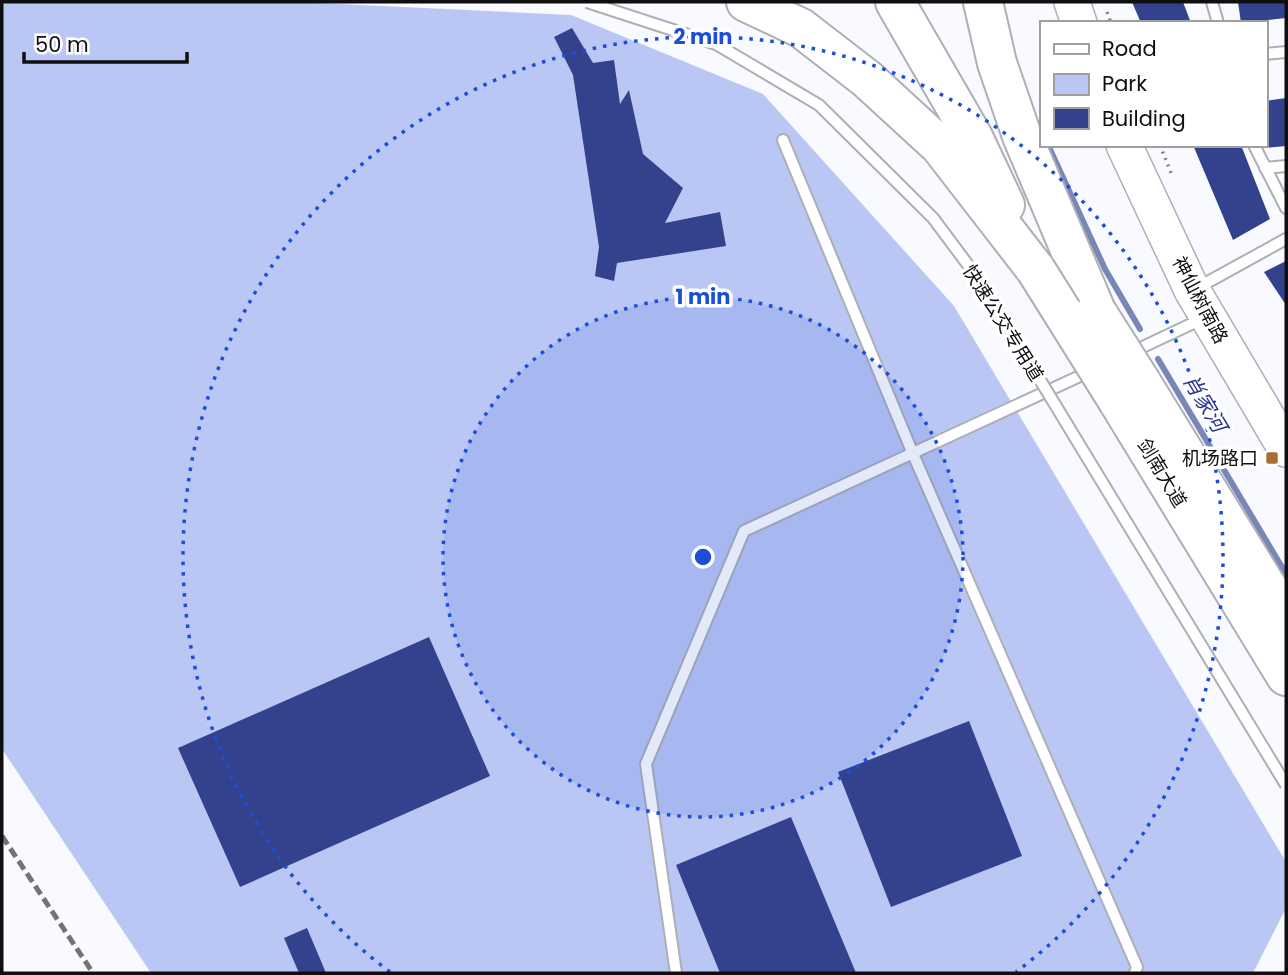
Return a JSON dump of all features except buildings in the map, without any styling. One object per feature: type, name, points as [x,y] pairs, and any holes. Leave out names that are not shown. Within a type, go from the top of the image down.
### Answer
[{"type":"highway","points":[[746,2],[801,28],[886,95],[940,146],[1036,270]]},
{"type":"highway","points":[[895,2],[973,136],[1036,270]]},
{"type":"highway","points":[[983,2],[997,63],[1022,136],[1096,310]]},
{"type":"highway","points":[[973,136],[1022,201],[1096,310]]},
{"type":"highway","name":"剑南大道","points":[[1036,270],[1286,676]]},
{"type":"highway","name":"剑南大道","points":[[1096,310],[1286,618]]},
{"type":"main road","points":[[1072,2],[1078,21]]},
{"type":"main road","name":"神仙树南路","points":[[1125,147],[1199,304],[1286,449]]},
{"type":"lane","name":"快速公交专用道","points":[[587,2],[716,44],[819,105],[933,218],[980,281],[1286,785]]},
{"type":"lane","points":[[1212,2],[1217,21]]},
{"type":"lane","points":[[1267,54],[1286,52]]},
{"type":"lane","points":[[783,140],[913,454],[1137,967],[1135,973]]},
{"type":"lane","points":[[1255,147],[1286,208]]},
{"type":"lane","points":[[1265,168],[1286,166]]},
{"type":"lane","points":[[676,973],[646,764],[744,531],[913,454],[1199,304],[1286,239]]},
{"type":"green space","points":[[2,2],[296,2],[571,15],[763,94],[954,306],[1286,862],[1286,908],[1253,973],[151,973],[2,749]]},
{"type":"waterway","name":"肖家河","points":[[1049,147],[1105,269],[1140,329]]},
{"type":"waterway","name":"肖家河","points":[[1158,359],[1286,574]]},
{"type":"railway","points":[[2,836],[93,973]]},
{"type":"place","name":"机场路口","points":[[1272,458]]}]
